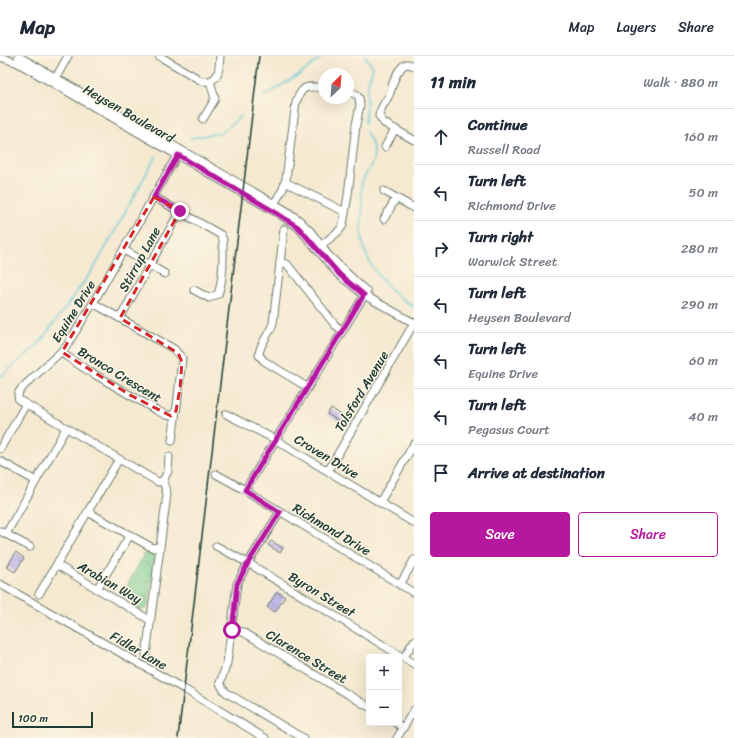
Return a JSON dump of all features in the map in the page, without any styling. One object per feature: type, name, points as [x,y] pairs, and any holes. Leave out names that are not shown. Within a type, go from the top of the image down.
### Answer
[{"type":"street","name":"Heysen Boulevard","points":[[18,56],[54,80]]},
{"type":"street","points":[[54,80],[68,56]]},
{"type":"street","points":[[159,56],[202,81],[210,81],[215,78],[218,73],[220,56]]},
{"type":"street","name":"Heysen Boulevard","points":[[0,57],[18,63],[54,80],[153,133],[179,153],[281,215],[298,227],[366,293],[414,323]]},
{"type":"street","points":[[414,66],[406,64],[402,66],[391,87],[390,93],[380,110],[379,116],[380,119],[414,140]]},
{"type":"street","points":[[204,119],[215,99],[210,81]]},
{"type":"street","points":[[274,204],[283,189],[285,182],[296,102],[299,94],[304,87],[318,87]]},
{"type":"street","points":[[319,247],[339,231],[343,225],[346,212],[356,125],[360,105],[359,98],[354,94]]},
{"type":"street","points":[[385,147],[395,129]]},
{"type":"street","name":"Heysen Boulevard","points":[[179,153],[274,204],[298,220],[311,232],[319,247]]},
{"type":"street","name":"Equine Drive","points":[[26,404],[19,400],[19,391],[66,347],[124,250],[179,153]]},
{"type":"street","points":[[285,182],[346,212]]},
{"type":"street","points":[[384,191],[414,208]]},
{"type":"street","points":[[154,197],[221,235],[223,240],[220,290],[213,298],[209,298],[194,290]]},
{"type":"street","points":[[384,219],[396,198]]},
{"type":"street","name":"Stirrup Lane","points":[[120,318],[180,211]]},
{"type":"street","points":[[284,230],[273,322],[270,332],[260,348],[259,355],[264,361],[307,387]]},
{"type":"street","points":[[124,250],[165,274]]},
{"type":"street","points":[[280,262],[287,264],[335,325],[342,330]]},
{"type":"street","name":"Heysen Boulevard","points":[[366,293],[414,318]]},
{"type":"street","points":[[245,490],[366,293]]},
{"type":"street","name":"Bronco Crescent","points":[[62,352],[87,370],[156,410],[171,416],[176,412],[180,388],[182,358],[174,350],[93,303]]},
{"type":"street","name":"Tolsford Avenue","points":[[328,471],[414,323]]},
{"type":"street","points":[[0,450],[26,404],[158,482],[163,481]]},
{"type":"street","points":[[172,441],[176,412]]},
{"type":"street","name":"Craven Drive","points":[[226,414],[276,440],[414,523]]},
{"type":"street","points":[[30,548],[3,532],[36,481],[66,428]]},
{"type":"street","points":[[380,502],[414,444]]},
{"type":"street","points":[[146,655],[167,494],[163,481],[168,471],[170,458]]},
{"type":"street","points":[[39,594],[119,459]]},
{"type":"street","points":[[0,461],[36,481]]},
{"type":"street","name":"Richmond Drive","points":[[216,474],[245,490],[414,593]]},
{"type":"street","points":[[88,512],[150,547],[154,548],[160,546]]},
{"type":"street","points":[[280,512],[248,563],[237,584],[227,663],[221,678],[221,687],[233,696],[303,738]]},
{"type":"street","points":[[97,589],[130,535]]},
{"type":"street","name":"Byron Street","points":[[216,546],[248,563],[414,664]]},
{"type":"street","points":[[400,585],[414,560]]},
{"type":"street","name":"Arabian Way","points":[[57,565],[150,620]]},
{"type":"street","name":"Fidler Lane","points":[[0,584],[184,689],[265,738]]},
{"type":"street","name":"Clarence Street","points":[[232,630],[243,632],[366,705]]},
{"type":"street","points":[[404,658],[414,641]]},
{"type":"street","points":[[397,738],[414,710]]},
{"type":"highlighted area","points":[[154,197],[180,211],[120,318],[178,353],[182,362],[180,388],[176,411],[171,416],[130,395],[62,352]]},
{"type":"green space","points":[[146,551],[155,555],[148,606],[146,609],[138,609],[140,605],[122,595]]},
{"type":"building","points":[[331,408],[346,418],[343,424],[327,414]]},
{"type":"building","points":[[271,541],[283,548],[280,553],[268,545]]},
{"type":"building","points":[[16,552],[24,558],[15,572],[7,567]]},
{"type":"building","points":[[277,592],[285,597],[275,612],[267,607]]},
{"type":"waterway","points":[[264,96],[302,73],[323,56]]},
{"type":"waterway","points":[[365,56],[373,67],[368,83],[365,123]]},
{"type":"waterway","points":[[190,138],[223,132],[241,116]]},
{"type":"waterway","points":[[366,132],[371,141],[374,154],[372,164],[361,185],[361,231],[364,249],[368,259],[380,278],[396,294],[414,307]]},
{"type":"waterway","points":[[0,377],[38,345],[95,267],[156,156]]},
{"type":"railway","points":[[178,738],[259,56]]},
{"type":"route","points":[[180,211],[154,197],[178,155],[298,227],[324,259],[364,295],[245,490],[280,512],[248,563],[237,584],[232,630]]}]
